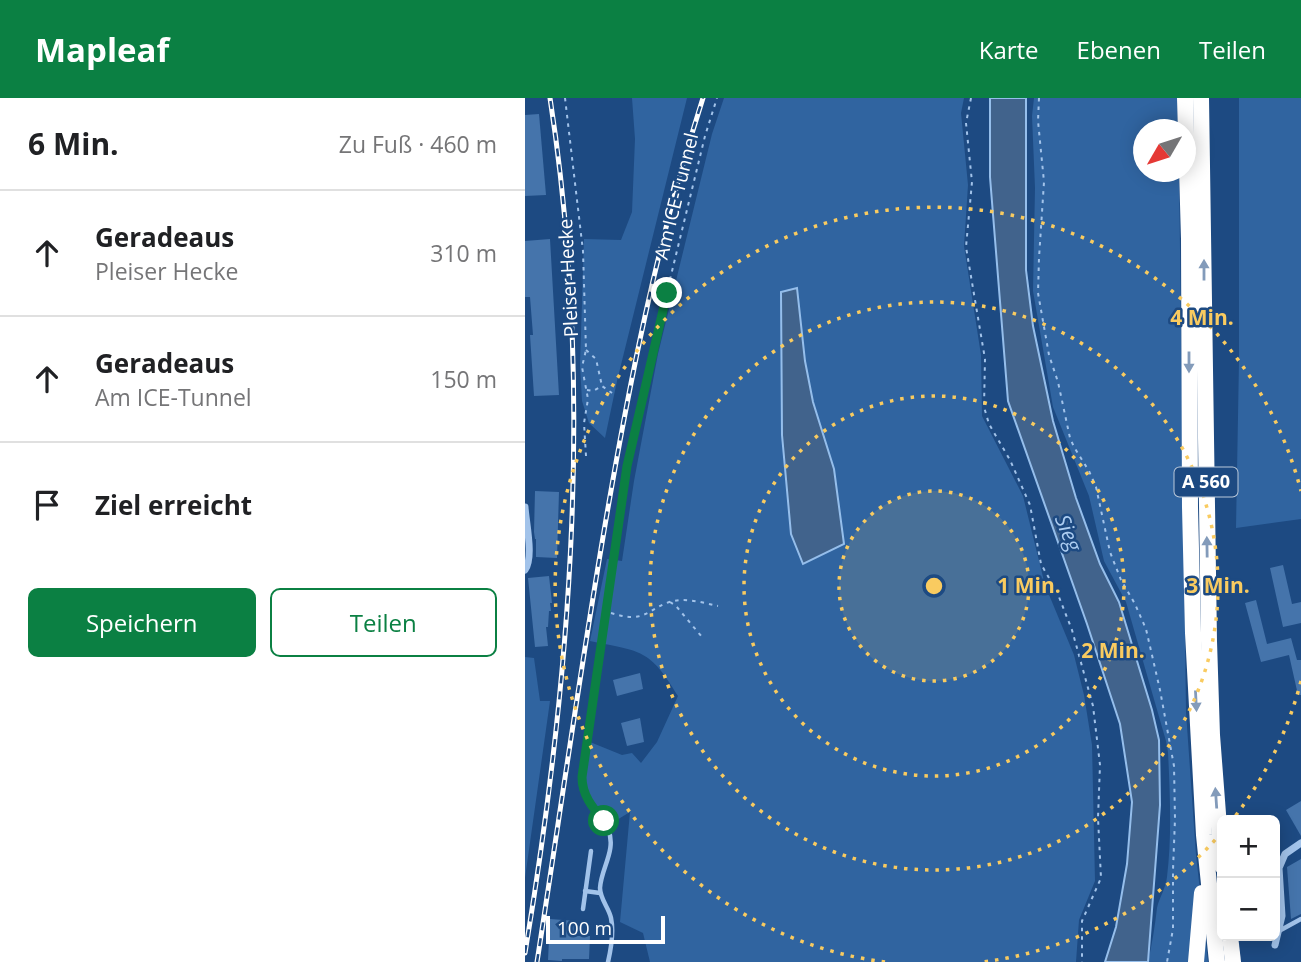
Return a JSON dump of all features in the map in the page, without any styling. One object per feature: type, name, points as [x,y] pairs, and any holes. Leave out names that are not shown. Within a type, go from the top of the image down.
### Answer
[{"type":"highway","name":"A 560","points":[[1185,98],[1192,591],[1204,835],[1217,962]]},
{"type":"highway","name":"A 560","points":[[1201,98],[1209,641],[1218,815]]},
{"type":"highway","points":[[1196,962],[1202,905],[1204,835]]},
{"type":"highway","points":[[1231,941],[1233,962]]},
{"type":"street","points":[[525,507],[529,564],[525,570]]},
{"type":"street","points":[[1280,878],[1279,868],[1285,854],[1301,843]]},
{"type":"street","points":[[1280,884],[1280,926]]},
{"type":"street","points":[[1275,945],[1276,941]]},
{"type":"lane","points":[[608,962],[611,918],[600,893],[600,883],[611,849],[611,838],[604,821],[586,797],[582,788],[582,777],[627,466]]},
{"type":"lane","points":[[583,909],[591,850]]},
{"type":"lane","points":[[585,891],[600,893]]},
{"type":"lane","points":[[1280,930],[1301,919]]},
{"type":"path","name":"Pleiser Hecke","points":[[565,98],[583,251],[586,350],[582,367],[588,399],[584,423],[586,456]]},
{"type":"path","name":"Am ICE-Tunnel","points":[[627,466],[663,306],[717,98]]},
{"type":"path","points":[[971,98],[966,123],[972,182],[966,247],[985,359],[984,407],[989,424],[1010,460],[1030,505],[1041,564],[1057,592],[1072,630],[1093,706],[1100,765],[1098,818],[1101,878],[1082,920],[1081,962]]},
{"type":"path","points":[[1039,98],[1038,135],[1044,182],[1038,293],[1049,355],[1070,438],[1096,487],[1110,552],[1146,629],[1174,766],[1173,929],[1167,962]]},
{"type":"path","points":[[586,350],[596,359],[602,386],[612,393]]},
{"type":"path","points":[[586,390],[593,391],[602,386]]},
{"type":"path","points":[[606,612],[642,616],[677,600],[692,600],[718,606]]},
{"type":"path","points":[[669,602],[673,603],[702,637]]},
{"type":"shaded area","points":[[632,98],[687,98],[605,438],[589,423],[582,401],[580,365],[584,239],[621,240],[632,212],[635,139]]},
{"type":"shaded area","points":[[724,98],[964,98],[961,113],[968,185],[964,246],[981,355],[982,416],[1023,496],[1045,585],[1074,655],[1092,745],[1095,881],[1079,920],[1076,962],[650,962],[643,933],[620,922],[630,812],[615,821],[605,820],[588,796],[584,787],[584,776],[590,742],[622,755],[632,753],[641,763],[657,742],[678,696],[659,669],[643,655],[622,647],[590,641],[607,559],[622,561],[658,354],[712,134]],"holes":[[[797,288],[805,361],[813,402],[834,469],[843,544],[791,534],[782,435],[781,292]]]},
{"type":"shaded area","points":[[1034,98],[1177,98],[1178,119],[1133,119],[1133,182],[1179,182],[1186,712],[1196,855],[1208,962],[1148,962],[1157,908],[1169,862],[1168,752],[1126,602],[1104,561],[1089,496],[1053,407],[1033,291],[1035,188],[1032,116]]},
{"type":"shaded area","points":[[1239,98],[1301,98],[1301,519],[1236,528],[1239,361]]},
{"type":"shaded area","points":[[525,657],[534,658],[540,701],[550,701],[525,878]]},
{"type":"water","name":"Sieg","points":[[990,98],[1026,98],[1026,270],[1033,326],[1053,421],[1076,498],[1100,564],[1119,602],[1159,740],[1160,805],[1148,962],[1105,962],[1116,927],[1127,864],[1132,802],[1120,724],[1008,401],[990,177]]},
{"type":"water","points":[[797,288],[805,361],[813,402],[834,469],[844,544],[803,564],[791,534],[782,435],[781,292]]},
{"type":"building","points":[[539,114],[546,195],[525,196],[525,115]]},
{"type":"building","points":[[550,239],[559,395],[534,396],[530,297],[525,297],[525,241]]},
{"type":"building","points":[[535,491],[559,492],[557,558],[536,557]]},
{"type":"building","points":[[1283,565],[1292,604],[1301,602],[1301,623],[1283,627],[1270,568]]},
{"type":"building","points":[[549,576],[552,603],[546,627],[548,646],[535,647],[528,578]]},
{"type":"building","points":[[1256,600],[1267,644],[1291,638],[1297,660],[1301,660],[1301,695],[1298,695],[1289,655],[1261,662],[1245,603]]},
{"type":"building","points":[[640,673],[643,689],[617,696],[613,680]]},
{"type":"building","points":[[640,718],[644,742],[627,746],[621,723]]},
{"type":"building","points":[[1301,801],[1301,836],[1286,810]]},
{"type":"building","points":[[1301,859],[1301,914],[1291,919],[1287,867]]},
{"type":"building","points":[[550,919],[576,921],[575,936],[590,936],[589,959],[548,960]]},
{"type":"railway","points":[[525,953],[555,740],[572,526],[574,419],[571,312],[563,205],[550,98]]},
{"type":"railway","points":[[537,962],[603,537],[623,426],[671,206],[703,98]]},
{"type":"route","points":[[604,821],[586,797],[582,788],[582,777],[627,466],[667,293]]}]
